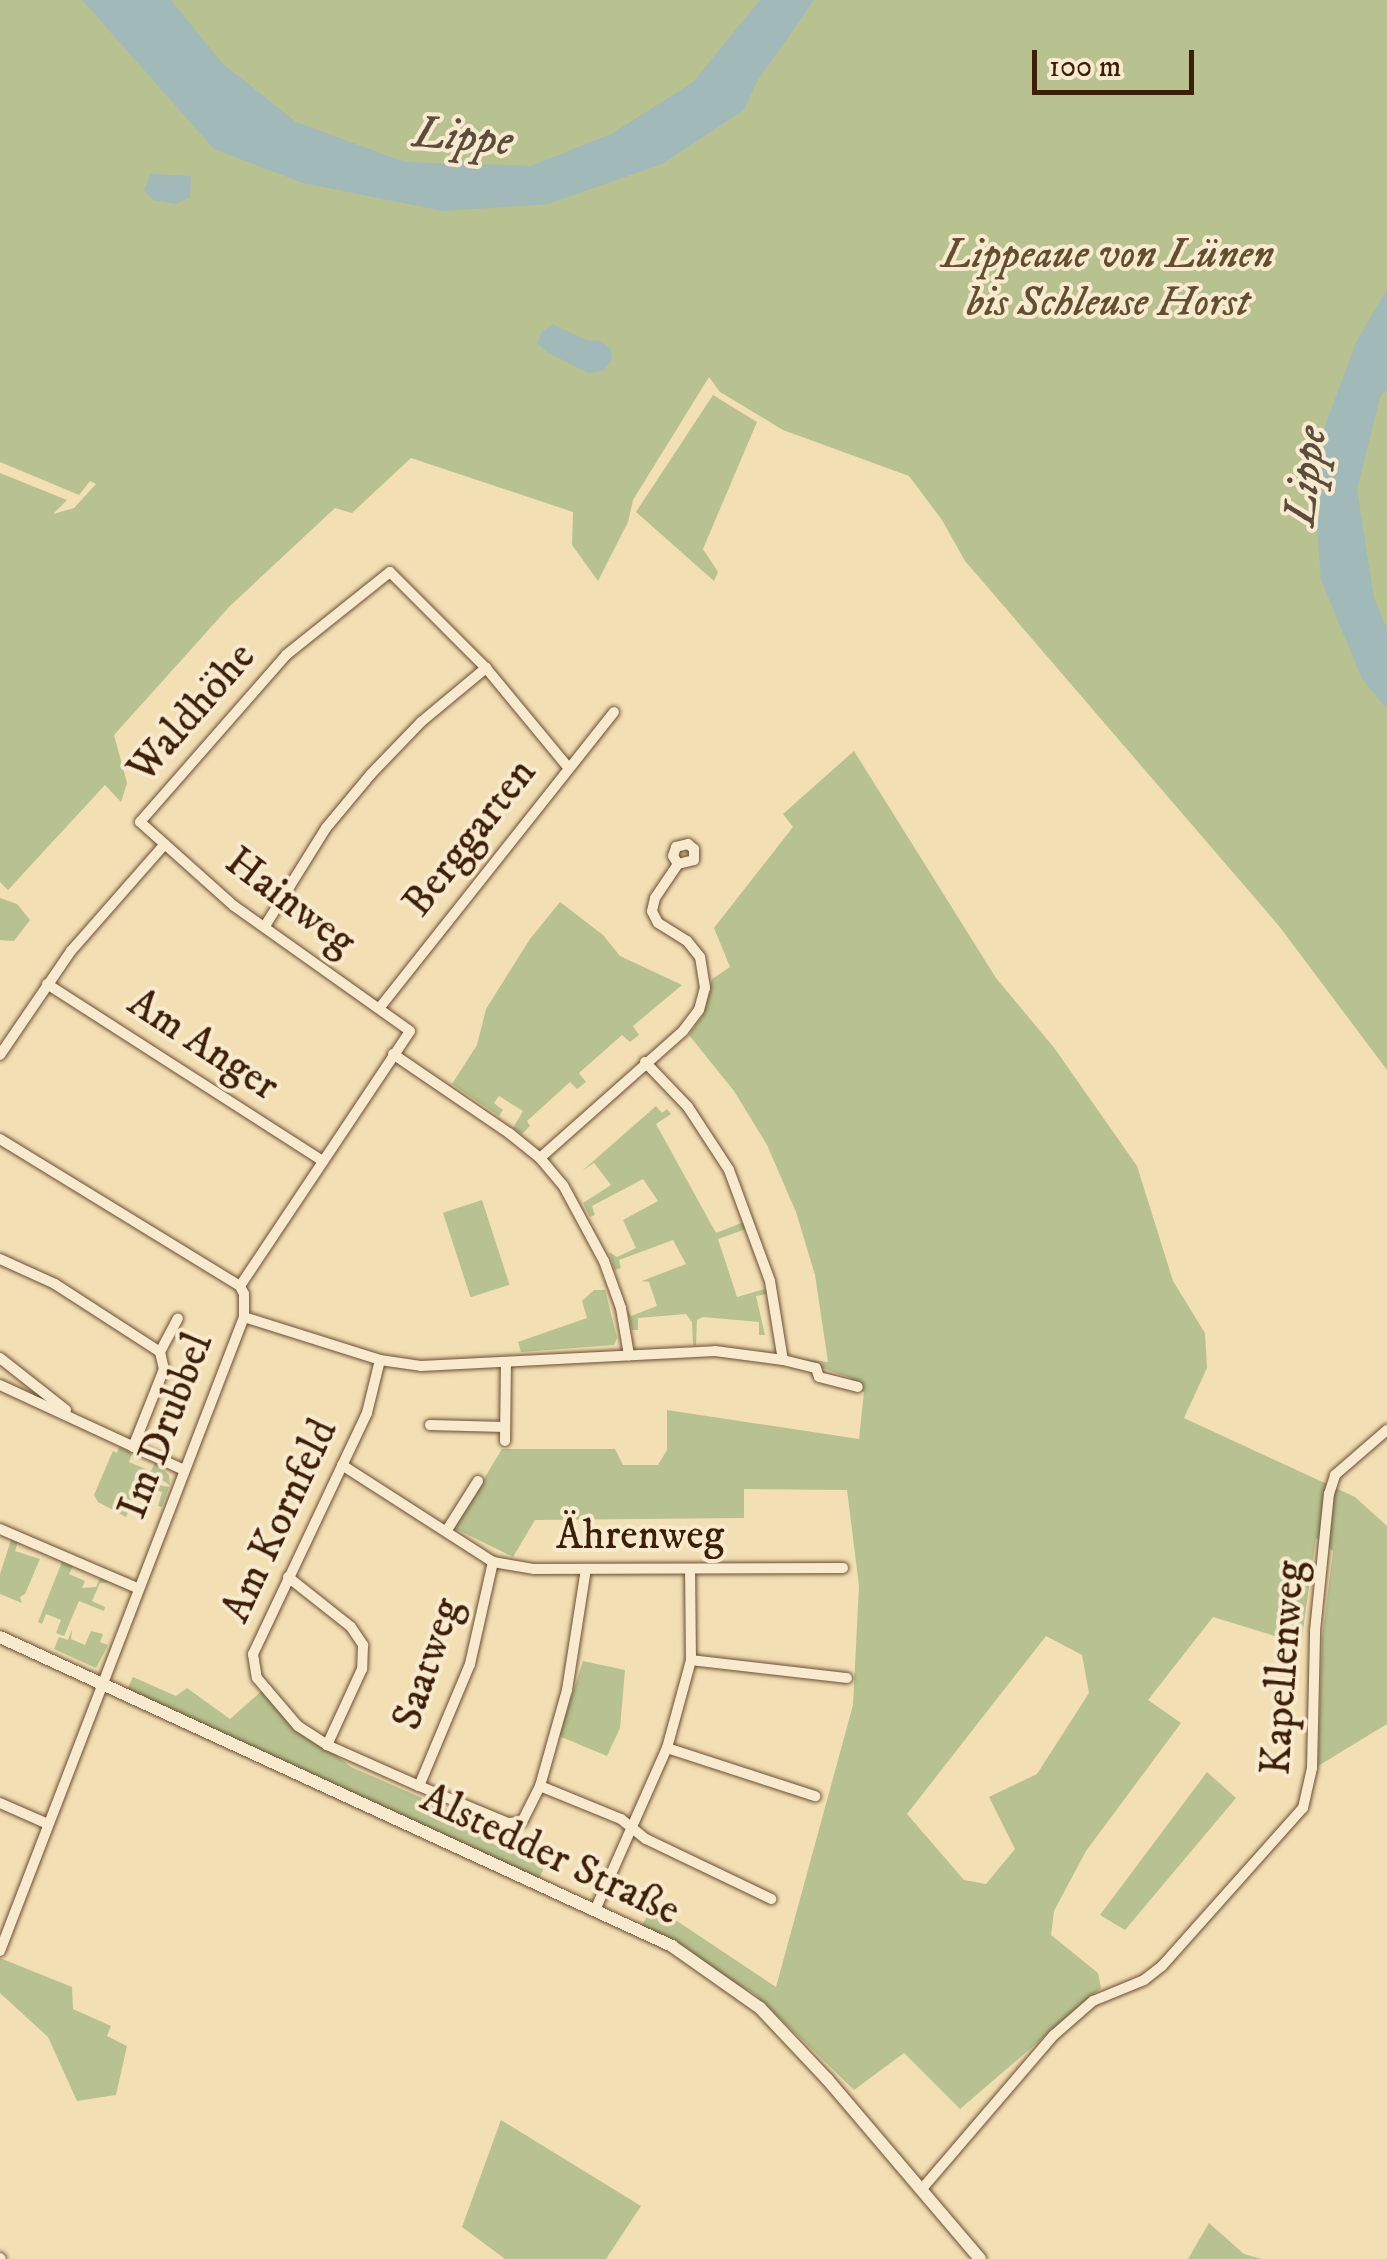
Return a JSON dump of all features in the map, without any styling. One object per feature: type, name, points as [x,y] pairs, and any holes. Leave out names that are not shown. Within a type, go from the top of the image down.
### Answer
[{"type":"street","name":"Waldhöhe","points":[[0,1055],[78,942],[165,844],[140,822],[286,655],[390,572],[486,668]]},
{"type":"street","points":[[265,926],[326,828],[371,774],[421,722],[486,668],[567,766]]},
{"type":"street","name":"Berggarten","points":[[380,1006],[567,766],[614,712]]},
{"type":"street","name":"Hainweg","points":[[165,844],[234,906],[380,1006]]},
{"type":"street","points":[[540,1158],[683,1031],[699,1010],[705,988],[700,958],[686,941],[658,923],[652,911],[655,898],[678,864]]},
{"type":"street","name":"Am Anger","points":[[48,984],[323,1161]]},
{"type":"street","points":[[0,1138],[240,1286],[410,1031],[380,1006]]},
{"type":"street","points":[[393,1054],[540,1158],[569,1194],[604,1261],[621,1308],[629,1355]]},
{"type":"street","points":[[645,1062],[688,1107],[729,1170],[770,1281],[782,1360]]},
{"type":"street","points":[[0,1259],[55,1284],[160,1352]]},
{"type":"street","name":"Im Drubbel","points":[[0,1951],[244,1317],[240,1286]]},
{"type":"street","points":[[244,1317],[380,1360],[421,1366],[692,1351],[782,1360],[816,1368],[818,1378],[858,1387]]},
{"type":"street","points":[[133,1447],[164,1369],[160,1352],[178,1318]]},
{"type":"street","points":[[0,1358],[81,1423]]},
{"type":"street","name":"Am Kornfeld","points":[[380,1360],[367,1413],[253,1654],[254,1671],[298,1726],[326,1745],[516,1825],[526,1818],[540,1786],[568,1687],[586,1569]]},
{"type":"street","points":[[504,1441],[506,1363]]},
{"type":"street","points":[[0,1386],[184,1470]]},
{"type":"street","points":[[430,1425],[506,1428]]},
{"type":"street","name":"Kapellenweg","points":[[920,2190],[1054,2035],[1094,2001],[1144,1980],[1162,1966],[1303,1808],[1312,1768],[1315,1631],[1329,1494],[1335,1475],[1387,1430]]},
{"type":"street","name":"Ährenweg","points":[[342,1465],[493,1562],[586,1569],[843,1568]]},
{"type":"street","points":[[447,1530],[478,1481]]},
{"type":"street","name":"Im Drubbel","points":[[0,1529],[139,1590]]},
{"type":"street","name":"Saatweg","points":[[419,1786],[470,1664],[493,1562]]},
{"type":"street","points":[[596,1908],[667,1748],[691,1660],[690,1570]]},
{"type":"street","points":[[288,1577],[351,1628],[363,1644],[362,1668],[326,1745]]},
{"type":"street","name":"Alstedder Straße","points":[[0,1637],[672,1946],[760,2008],[827,2079],[980,2259]]},
{"type":"street","points":[[691,1660],[847,1678]]},
{"type":"street","points":[[667,1748],[815,1796]]},
{"type":"street","points":[[540,1786],[620,1819],[771,1899]]},
{"type":"street","points":[[0,1803],[48,1824]]},
{"type":"green space","name":"Lippeaue von Lünen bis Schleuse Horst","points":[[0,0],[1387,0],[1387,1070],[1279,926],[965,561],[942,520],[909,476],[783,430],[720,392],[709,377],[633,500],[628,522],[598,581],[572,545],[573,512],[411,458],[352,513],[335,508],[230,606],[114,735],[127,783],[121,802],[105,785],[8,890],[0,882],[0,473],[67,500],[53,514],[74,508],[96,484],[90,481],[79,495],[0,462]]},
{"type":"green space","points":[[713,395],[757,422],[703,549],[718,572],[714,581],[636,512]]},
{"type":"green space","points":[[854,751],[996,978],[1055,1049],[1137,1166],[1173,1281],[1205,1333],[1207,1368],[1184,1418],[1355,1497],[1387,1526],[1387,1724],[1318,1766],[1322,1639],[1333,1551],[1316,1538],[1301,1644],[1213,1617],[1148,1700],[1181,1723],[1086,1851],[1054,1911],[1051,1935],[1098,1973],[1101,1988],[960,2109],[904,2053],[854,2090],[755,1994],[640,1929],[653,1905],[776,1987],[853,1705],[859,1586],[847,1490],[744,1489],[744,1518],[535,1520],[513,1557],[454,1528],[502,1449],[615,1449],[623,1465],[658,1465],[667,1450],[667,1410],[859,1439],[864,1392],[853,1389],[851,1378],[793,1358],[828,1362],[815,1275],[796,1212],[767,1145],[734,1091],[689,1035],[703,1015],[712,979],[730,967],[714,928],[793,827],[783,814]],"holes":[[[1046,1636],[1082,1655],[1089,1693],[1037,1774],[989,1797],[1015,1849],[986,1884],[964,1880],[907,1814]]]},
{"type":"green space","points":[[0,898],[17,904],[30,920],[14,941],[0,940]]},
{"type":"green space","points":[[560,902],[603,935],[620,956],[682,985],[633,1026],[639,1035],[630,1042],[622,1035],[579,1073],[586,1082],[577,1089],[570,1082],[527,1121],[530,1126],[522,1134],[513,1128],[523,1111],[499,1096],[494,1103],[503,1110],[499,1116],[452,1084],[477,1045],[486,1009],[530,939]]},
{"type":"green space","points":[[656,1106],[662,1113],[667,1109],[671,1114],[656,1124],[716,1233],[744,1222],[746,1229],[718,1239],[737,1297],[765,1289],[766,1294],[756,1296],[765,1335],[759,1335],[759,1322],[703,1317],[697,1320],[693,1345],[692,1322],[686,1314],[638,1318],[638,1330],[632,1330],[627,1309],[631,1316],[657,1306],[649,1282],[642,1281],[686,1264],[673,1240],[619,1260],[621,1268],[615,1270],[609,1252],[617,1257],[636,1248],[623,1220],[658,1201],[643,1179],[592,1206],[595,1215],[590,1217],[583,1203],[611,1185],[594,1163],[582,1171]]},
{"type":"green space","points":[[482,1200],[510,1285],[471,1297],[443,1213]]},
{"type":"green space","points":[[594,1290],[605,1290],[617,1338],[614,1345],[521,1352],[518,1342],[587,1318],[582,1301]]},
{"type":"green space","points":[[119,1447],[132,1453],[129,1462],[151,1471],[155,1463],[169,1475],[170,1485],[157,1477],[154,1484],[169,1487],[162,1507],[158,1506],[162,1492],[140,1484],[126,1517],[98,1502],[94,1495],[113,1451],[117,1453]]},
{"type":"green space","points":[[11,1540],[18,1542],[15,1551],[40,1559],[25,1594],[20,1597],[22,1603],[0,1594],[0,1574]]},
{"type":"green space","points":[[62,1562],[73,1566],[69,1574],[85,1581],[82,1588],[96,1587],[100,1578],[110,1582],[100,1583],[92,1601],[105,1607],[104,1611],[79,1601],[64,1636],[56,1633],[61,1620],[46,1614],[42,1624],[38,1622]]},
{"type":"green space","points":[[72,1629],[71,1639],[85,1645],[91,1631],[103,1634],[100,1642],[108,1645],[96,1668],[54,1649],[59,1637],[68,1640]]},
{"type":"green space","points":[[583,1661],[625,1670],[620,1728],[607,1756],[559,1736]]},
{"type":"green space","points":[[133,1677],[176,1696],[187,1688],[230,1719],[265,1688],[298,1726],[351,1767],[496,1830],[493,1844],[544,1867],[538,1882],[125,1694]]},
{"type":"green space","points":[[1207,1772],[1236,1798],[1125,1930],[1100,1915]]},
{"type":"green space","points":[[0,1958],[72,1987],[73,2009],[111,2026],[107,2036],[127,2046],[116,2095],[77,2101],[48,2037],[0,1993]]},
{"type":"green space","points":[[501,2120],[641,2206],[606,2259],[505,2259],[462,2227]]},
{"type":"green space","points":[[1209,2223],[1244,2254],[1262,2259],[1188,2259]]},
{"type":"water","points":[[82,0],[171,0],[222,63],[296,122],[405,162],[531,166],[613,133],[693,82],[760,0],[814,0],[756,83],[744,110],[662,164],[548,204],[443,211],[303,183],[214,149]]},
{"type":"water","points":[[151,174],[191,176],[190,197],[176,204],[153,200],[144,190]]},
{"type":"water","points":[[1387,289],[1387,389],[1380,397],[1357,489],[1374,598],[1387,629],[1387,709],[1362,679],[1321,580],[1315,503],[1324,429],[1356,342]]},
{"type":"water","points":[[552,324],[586,340],[601,341],[611,349],[612,360],[603,371],[588,373],[547,352],[537,343],[541,333]]},
{"type":"water label","name":"Lippe","points":[[463,138]]},
{"type":"water label","name":"Lippe","points":[[1307,476]]}]
